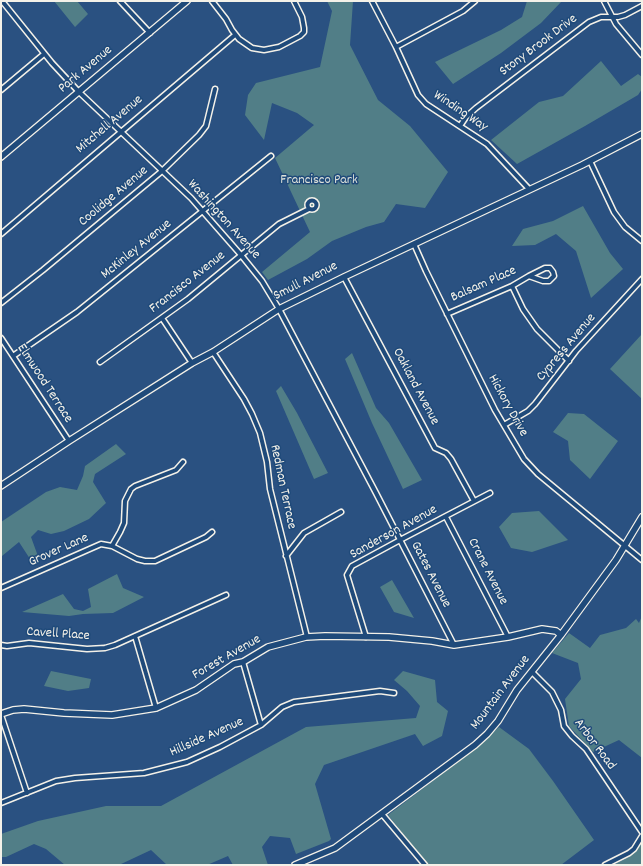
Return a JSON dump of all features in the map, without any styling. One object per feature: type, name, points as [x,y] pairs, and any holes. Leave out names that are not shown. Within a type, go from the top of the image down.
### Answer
[{"type":"street","name":"Washington Avenue","points":[[2,1],[44,54],[79,92],[191,198],[262,281],[376,493]]},
{"type":"street","points":[[120,1],[150,33]]},
{"type":"street","name":"Park Avenue","points":[[1,157],[187,1]]},
{"type":"street","points":[[212,1],[226,19],[235,35],[242,42],[249,46],[264,50],[279,47],[300,36],[304,28],[302,17],[294,1]]},
{"type":"street","name":"Winding Way","points":[[372,1],[396,47],[418,95],[426,104],[487,144],[529,189]]},
{"type":"street","points":[[396,47],[463,11],[475,1]]},
{"type":"street","points":[[604,1],[616,24],[642,55]]},
{"type":"street","name":"Stony Brook Drive","points":[[460,126],[466,117],[476,108],[589,22],[601,18],[631,13],[642,6]]},
{"type":"street","name":"Mitchell Avenue","points":[[1,234],[235,35]]},
{"type":"street","points":[[1,90],[44,54]]},
{"type":"street","name":"Coolidge Avenue","points":[[1,302],[43,270],[162,171],[199,135],[206,126],[215,89]]},
{"type":"street","name":"Smull Avenue","points":[[1,486],[69,441],[192,363],[213,352],[278,309],[590,161],[642,134]]},
{"type":"street","name":"McKinley Avenue","points":[[13,356],[77,312],[271,156]]},
{"type":"street","points":[[590,161],[614,212],[624,227],[642,241]]},
{"type":"street","name":"Francisco Avenue","points":[[100,362],[188,299],[279,224],[309,209]]},
{"type":"street","name":"Hickory Drive","points":[[414,244],[495,410],[524,459],[538,474],[642,560]]},
{"type":"street","name":"Balsam Place","points":[[447,314],[512,286],[529,276],[545,268],[550,268],[554,276],[549,281],[542,281],[529,276]]},
{"type":"street","name":"Oakland Avenue","points":[[344,277],[435,448],[446,453],[451,459],[474,500]]},
{"type":"street","name":"Cypress Avenue","points":[[504,425],[528,411],[569,361],[642,279]]},
{"type":"street","points":[[512,286],[523,309],[537,329],[569,361]]},
{"type":"street","points":[[162,318],[192,363]]},
{"type":"street","name":"Elmwood Terrace","points":[[1,338],[69,441]]},
{"type":"street","name":"Redman Terrace","points":[[213,352],[244,399],[260,432],[267,462],[270,489],[307,637]]},
{"type":"street","points":[[112,546],[124,522],[125,501],[131,489],[135,486],[176,470],[183,462]]},
{"type":"street","name":"Gates Avenue","points":[[376,493],[454,646]]},
{"type":"street","name":"Sanderson Avenue","points":[[366,637],[347,575],[352,566],[446,517],[474,500],[490,493]]},
{"type":"street","points":[[286,556],[304,533],[341,512]]},
{"type":"street","name":"Crane Avenue","points":[[446,517],[508,637]]},
{"type":"street","name":"Mountain Avenue","points":[[296,865],[335,848],[481,740],[498,721],[517,690],[561,635],[608,571],[625,547],[642,517]]},
{"type":"street","name":"Grover Lane","points":[[1,588],[101,544],[112,546],[137,559],[155,561],[206,537],[212,532]]},
{"type":"street","name":"Cavell Place","points":[[1,645],[7,646],[22,643],[93,649],[110,646],[226,595]]},
{"type":"street","name":"Forest Avenue","points":[[1,714],[13,710],[24,709],[64,713],[112,715],[156,708],[196,690],[234,664],[244,662],[268,647],[307,637],[389,637],[432,641],[454,646],[508,637],[542,629],[556,631],[561,635]]},
{"type":"street","points":[[135,636],[156,708]]},
{"type":"street","points":[[244,662],[261,725]]},
{"type":"street","name":"Arbor Road","points":[[532,672],[552,692],[561,710],[564,726],[586,749],[642,832]]},
{"type":"street","name":"Hillside Avenue","points":[[1,803],[56,781],[75,778],[144,773],[187,762],[220,747],[261,725],[282,707],[294,702],[380,691],[394,693]]},
{"type":"street","points":[[1,714],[27,793]]},
{"type":"street","points":[[382,814],[425,865]]},
{"type":"street","points":[[605,865],[629,853],[636,846],[642,836]]},
{"type":"green space","points":[[54,1],[77,1],[88,14],[75,27]]},
{"type":"green space","name":"Francisco Park","points":[[327,1],[353,1],[350,45],[378,100],[410,126],[448,172],[425,208],[396,204],[384,222],[366,227],[332,241],[307,259],[268,280],[262,272],[310,232],[275,158],[314,125],[297,113],[272,103],[264,140],[245,115],[248,95],[256,83],[320,67],[332,11]]},
{"type":"green space","points":[[527,1],[562,1],[541,23],[501,53],[453,84],[435,62],[501,30],[522,17]]},
{"type":"green space","points":[[601,61],[621,86],[638,74],[642,77],[642,89],[638,95],[517,164],[491,140],[539,102],[563,96]]},
{"type":"green space","points":[[583,206],[610,253],[623,269],[591,298],[576,251],[556,234],[535,245],[512,246],[523,229],[553,221]]},
{"type":"green space","points":[[642,334],[642,399],[610,369]]},
{"type":"green space","points":[[352,353],[376,408],[389,423],[422,480],[403,489],[372,423],[345,359]]},
{"type":"green space","points":[[281,386],[297,413],[328,473],[314,479],[276,391]]},
{"type":"green space","points":[[568,413],[584,414],[618,441],[590,479],[570,460],[568,441],[553,432]]},
{"type":"green space","points":[[116,444],[126,454],[95,474],[93,482],[106,503],[89,519],[64,531],[51,534],[38,530],[31,537],[39,559],[32,562],[19,542],[2,556],[1,555],[1,522],[46,492],[60,487],[77,490],[83,476],[85,466]]},
{"type":"green space","points":[[539,511],[568,540],[532,552],[511,548],[499,527],[512,513]]},
{"type":"green space","points":[[117,574],[123,588],[144,597],[113,613],[69,616],[22,612],[63,594],[74,609],[83,611],[91,607],[88,589]]},
{"type":"green space","points":[[392,580],[414,618],[394,612],[380,587]]},
{"type":"green space","points":[[642,616],[642,758],[619,740],[593,752],[569,726],[565,699],[581,679],[578,663],[552,653],[569,633],[590,648],[600,635],[626,628],[636,619],[639,623]]},
{"type":"green space","points":[[51,671],[91,679],[89,688],[68,691],[44,686]]},
{"type":"green space","points":[[403,671],[435,680],[437,702],[448,711],[442,736],[423,746],[415,734],[324,765],[315,784],[331,839],[329,841],[296,854],[290,838],[270,836],[262,847],[268,865],[233,865],[228,856],[207,865],[167,865],[151,850],[119,865],[65,865],[46,849],[34,844],[6,857],[1,857],[1,834],[38,821],[106,806],[161,806],[306,727],[416,718],[420,706],[407,691],[394,680]]},
{"type":"green space","points":[[499,727],[529,749],[594,840],[561,865],[428,865],[388,815],[471,752]]},
{"type":"green space","points":[[642,842],[642,865],[613,865],[629,857]]}]
